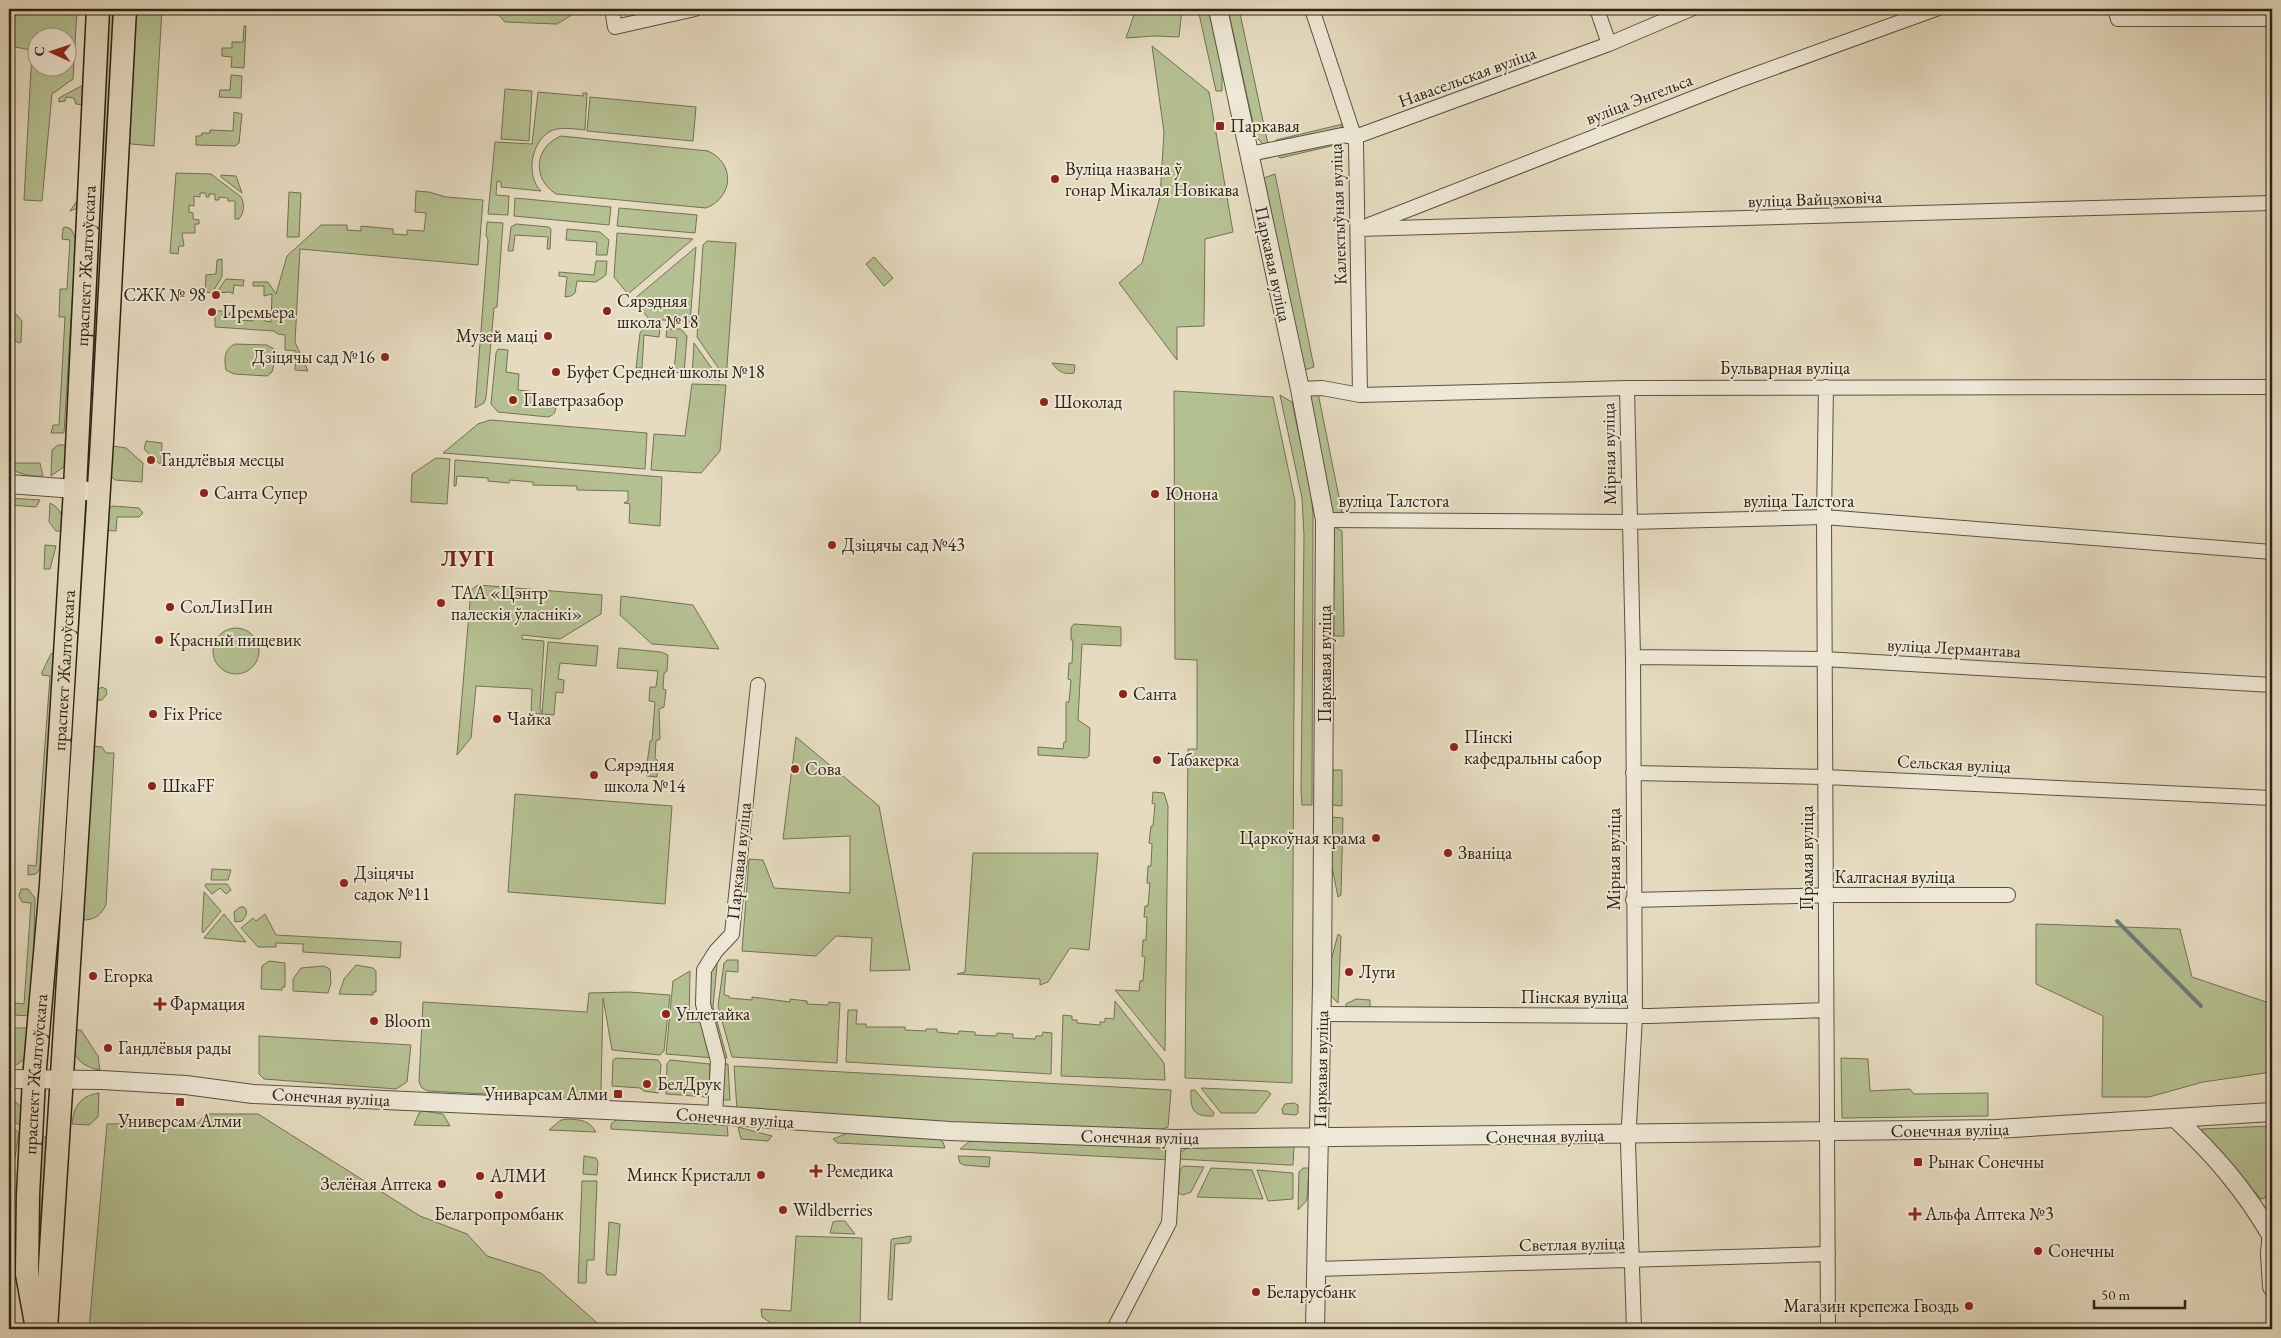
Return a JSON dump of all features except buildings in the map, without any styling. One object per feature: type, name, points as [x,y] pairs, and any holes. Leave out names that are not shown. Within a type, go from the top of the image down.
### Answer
[{"type":"main road","name":"праспект Жалтоўскага","points":[[37,1329],[27,1274],[34,1079],[51,885],[75,489],[98,9]]},
{"type":"main road","name":"праспект Жалтоўскага","points":[[46,1329],[99,493],[125,9]]},
{"type":"main road","points":[[80,362],[83,376],[90,384],[98,383],[105,378]]},
{"type":"street","points":[[612,9],[615,27],[695,9]]},
{"type":"street","name":"Паркавая вуліца","points":[[1218,9],[1300,389],[1325,520],[1322,1014],[1315,1329]]},
{"type":"street","name":"Калектыўная вуліца","points":[[1312,9],[1355,138],[1360,395]]},
{"type":"street","points":[[1598,9],[1609,44]]},
{"type":"street","name":"Навасельская вуліца","points":[[1250,154],[1342,135],[1355,138],[1609,44],[1690,9]]},
{"type":"street","name":"вуліца Энгельса","points":[[1358,229],[1737,81],[1936,9]]},
{"type":"street","points":[[2115,9],[2118,19],[2272,19]]},
{"type":"street","name":"вуліца Вайцэховіча","points":[[1358,229],[2272,203]]},
{"type":"street","name":"Прамая вуліца","points":[[1826,387],[1824,659],[1828,1329]]},
{"type":"street","name":"Бульварная вуліца","points":[[1300,389],[1322,388],[1360,395],[1627,388],[2272,387]]},
{"type":"street","name":"Мірная вуліца","points":[[1627,388],[1633,657],[1635,1016],[1630,1135],[1628,1143],[1634,1329]]},
{"type":"street","points":[[9,484],[75,489],[99,493]]},
{"type":"street","name":"вуліца Талстога","points":[[1325,520],[1629,522],[1824,517],[2272,552]]},
{"type":"street","name":"вуліца Лермантава","points":[[1633,657],[1824,659],[2272,685]]},
{"type":"street","name":"Паркавая вуліца","points":[[715,1116],[718,1061],[703,1004],[704,970],[716,951],[732,934],[758,685]]},
{"type":"street","name":"Сельская вуліца","points":[[1633,773],[1825,777],[2272,798]]},
{"type":"street","name":"Калгасная вуліца","points":[[1633,900],[2008,895]]},
{"type":"street","name":"Пінская вуліца","points":[[1322,1014],[1635,1016],[1826,1010]]},
{"type":"street","name":"Сонечная вуліца","points":[[9,1079],[61,1079],[186,1085],[253,1094],[715,1116],[950,1131],[1174,1139],[1320,1136],[1348,1138],[1630,1135],[1997,1129],[2272,1112]]},
{"type":"street","points":[[2174,1118],[2224,1168],[2252,1202],[2272,1232],[2270,1253],[2272,1286]]},
{"type":"street","points":[[1114,1329],[1169,1222],[1174,1139]]},
{"type":"street","name":"Светлая вуліца","points":[[1316,1269],[1828,1254]]},
{"type":"green space","points":[[9,9],[77,9],[76,28],[28,28],[28,49],[9,46]]},
{"type":"green space","points":[[108,9],[120,9],[96,378],[93,378],[96,292],[94,257]]},
{"type":"green space","points":[[133,9],[162,9],[154,146],[131,144],[127,140]]},
{"type":"green space","points":[[493,9],[536,9],[575,13],[557,24],[505,22]]},
{"type":"green space","points":[[1136,9],[1182,9],[1179,37],[1126,38]]},
{"type":"green space","points":[[1198,9],[1208,9],[1222,69],[1222,91],[1216,91]]},
{"type":"green space","points":[[1228,9],[1239,9],[1268,144],[1263,144],[1256,137]]},
{"type":"green space","points":[[244,26],[246,26],[244,68],[231,67],[232,57],[222,56],[222,48],[232,48],[232,42],[243,42]]},
{"type":"green space","points":[[1152,46],[1209,92],[1233,232],[1205,239],[1204,326],[1177,327],[1177,360],[1119,283],[1142,263],[1160,197],[1164,132]]},
{"type":"green space","points":[[231,75],[242,76],[241,98],[219,97],[220,90],[230,90]]},
{"type":"green space","points":[[31,78],[73,78],[52,94],[42,201],[24,200]]},
{"type":"green space","points":[[85,84],[80,207],[70,211],[79,198],[83,105],[76,104],[74,98],[66,97],[65,101],[59,102],[59,98]]},
{"type":"green space","points":[[505,89],[532,91],[529,141],[501,139]]},
{"type":"green space","points":[[538,92],[583,96],[583,93],[587,93],[585,130],[569,128],[553,130],[546,135],[535,149],[532,167],[536,184],[541,191],[501,187],[501,182],[497,181],[496,195],[509,196],[508,215],[488,214],[495,142],[532,144]]},
{"type":"green space","points":[[590,97],[696,107],[693,141],[587,131]]},
{"type":"green space","points":[[234,112],[242,114],[239,143],[235,146],[196,145],[196,136],[201,136],[202,133],[210,133],[210,130],[233,131]]},
{"type":"green space","points":[[1343,124],[1340,129],[1274,142],[1276,140]]},
{"type":"green space","points":[[561,136],[708,151],[717,156],[727,171],[728,180],[726,188],[722,196],[715,203],[706,208],[556,194],[548,188],[543,180],[539,163],[545,148]]},
{"type":"green space","points":[[1345,141],[1344,143],[1280,158],[1276,154]]},
{"type":"green space","points":[[176,173],[211,174],[241,197],[243,205],[241,217],[235,219],[235,201],[228,201],[228,198],[219,197],[219,200],[215,200],[215,194],[209,194],[209,197],[206,197],[206,193],[200,193],[200,197],[194,196],[194,206],[189,205],[189,212],[193,213],[193,219],[199,220],[199,224],[195,224],[195,233],[182,233],[184,246],[179,246],[178,254],[170,253]]},
{"type":"green space","points":[[1275,174],[1314,367],[1304,370],[1264,178]]},
{"type":"green space","points":[[221,175],[236,176],[242,193],[221,177]]},
{"type":"green space","points":[[416,191],[429,192],[446,197],[483,200],[478,265],[300,249],[295,342],[308,371],[295,370],[296,351],[285,350],[285,335],[274,331],[215,327],[215,311],[223,311],[223,317],[229,317],[229,313],[234,313],[234,316],[241,316],[241,320],[253,321],[254,317],[265,315],[265,321],[271,322],[272,294],[264,296],[264,286],[253,286],[253,282],[268,282],[276,294],[287,256],[321,225],[347,225],[347,230],[361,231],[361,226],[393,229],[393,234],[407,235],[407,230],[424,231],[426,213],[415,212]]},
{"type":"green space","points":[[289,192],[301,193],[299,237],[287,237]]},
{"type":"green space","points":[[515,198],[611,207],[609,225],[514,216]]},
{"type":"green space","points":[[619,208],[697,215],[695,233],[617,226]]},
{"type":"green space","points":[[487,222],[503,223],[497,307],[494,308],[486,398],[484,403],[475,408],[488,240],[486,235]]},
{"type":"green space","points":[[516,224],[549,227],[551,229],[550,249],[547,249],[548,237],[515,235],[513,251],[508,251],[511,227]]},
{"type":"green space","points":[[63,228],[71,229],[76,239],[64,433],[51,433],[53,425],[59,425],[65,317],[59,317],[60,289],[67,289],[70,240],[62,239]]},
{"type":"green space","points":[[567,229],[600,232],[609,240],[607,255],[596,255],[597,242],[566,240]]},
{"type":"green space","points":[[617,233],[693,239],[628,294],[614,277]]},
{"type":"green space","points":[[707,241],[736,243],[726,379],[697,337],[703,245]]},
{"type":"green space","points":[[696,247],[690,322],[649,319],[633,300]]},
{"type":"green space","points":[[874,257],[893,278],[884,286],[866,264]]},
{"type":"green space","points":[[222,259],[222,277],[212,293],[205,292],[206,275],[216,274],[217,260]]},
{"type":"green space","points":[[596,261],[607,261],[606,275],[596,282],[577,281],[575,293],[565,297],[567,277],[559,276],[559,272],[594,275]]},
{"type":"green space","points":[[226,279],[244,280],[243,286],[234,285],[233,294],[230,292],[216,293]]},
{"type":"green space","points":[[9,313],[15,313],[22,321],[21,342],[18,343],[9,333]]},
{"type":"green space","points":[[646,326],[660,327],[659,337],[644,335],[642,368],[636,368],[640,333]]},
{"type":"green space","points":[[667,329],[681,329],[687,336],[684,373],[674,372],[677,338],[666,337]]},
{"type":"green space","points":[[694,343],[720,380],[692,378]]},
{"type":"green space","points":[[235,344],[267,345],[274,349],[276,355],[272,372],[267,376],[234,374],[226,370],[227,352]]},
{"type":"green space","points":[[498,349],[508,350],[506,372],[519,374],[518,390],[537,392],[534,405],[556,407],[553,415],[548,417],[498,412],[491,404]]},
{"type":"green space","points":[[1052,363],[1075,365],[1074,373],[1061,372]]},
{"type":"green space","points":[[692,384],[726,385],[720,451],[701,473],[651,470],[654,434],[685,436]]},
{"type":"green space","points":[[1174,391],[1273,397],[1295,501],[1292,1083],[1185,1078],[1188,749],[1197,749],[1197,660],[1175,659]]},
{"type":"green space","points":[[1318,393],[1342,512],[1335,514],[1331,510],[1309,394]]},
{"type":"green space","points":[[1280,395],[1292,402],[1311,492],[1313,514],[1312,805],[1302,805],[1301,790],[1304,535],[1302,498]]},
{"type":"green space","points":[[490,420],[647,433],[645,469],[443,453],[478,424]]},
{"type":"green space","points":[[146,441],[162,443],[161,465],[144,449]]},
{"type":"green space","points":[[58,445],[69,445],[65,466],[51,476],[52,450]]},
{"type":"green space","points":[[107,445],[126,448],[143,463],[142,482],[115,480],[106,472]]},
{"type":"green space","points":[[436,458],[450,459],[447,504],[411,502],[412,474]]},
{"type":"green space","points":[[455,460],[662,477],[660,526],[629,523],[630,504],[624,503],[628,501],[628,491],[577,490],[577,486],[533,485],[533,482],[510,480],[509,483],[488,481],[488,478],[457,476],[456,486],[454,486]]},
{"type":"green space","points":[[10,463],[40,463],[43,476],[30,476],[18,472],[11,469]]},
{"type":"green space","points":[[9,498],[40,500],[36,507],[9,505]]},
{"type":"green space","points":[[50,503],[57,508],[63,518],[65,531],[56,531],[49,522]]},
{"type":"green space","points":[[113,506],[139,508],[143,513],[139,517],[117,517],[116,531],[99,530],[107,509]]},
{"type":"green space","points":[[1333,526],[1342,531],[1344,636],[1335,636],[1332,628],[1334,581],[1331,528]]},
{"type":"green space","points":[[45,545],[56,546],[50,569],[44,569]]},
{"type":"green space","points":[[478,585],[602,595],[601,614],[560,639],[522,635],[522,639],[544,641],[540,709],[542,713],[548,642],[598,646],[596,666],[560,663],[558,679],[564,680],[563,693],[556,692],[554,715],[531,713],[532,689],[476,686],[471,738],[457,755],[471,590]]},
{"type":"green space","points":[[621,596],[693,605],[719,649],[652,644],[620,615]]},
{"type":"green space","points":[[1074,624],[1121,627],[1121,646],[1082,644],[1078,720],[1090,728],[1089,756],[1086,758],[1038,755],[1038,747],[1063,749],[1064,742],[1066,742],[1066,702],[1069,702],[1071,680],[1068,679],[1069,663],[1072,663],[1073,640],[1071,640],[1071,628]]},
{"type":"green space","points":[[232,628],[240,628],[249,632],[255,638],[259,651],[255,664],[249,670],[240,674],[232,674],[223,670],[217,664],[213,655],[213,647],[217,638],[223,632]]},
{"type":"green space","points":[[619,648],[661,652],[668,655],[667,671],[664,673],[663,689],[666,690],[664,707],[659,709],[660,739],[656,741],[657,777],[647,776],[647,762],[650,741],[652,741],[655,702],[649,701],[650,687],[656,687],[658,671],[617,668]]},
{"type":"green space","points":[[54,652],[57,657],[40,869],[36,874],[28,875],[28,865],[36,866],[50,676],[42,675],[42,672],[51,654]]},
{"type":"green space","points":[[102,687],[106,689],[107,694],[102,700],[95,700],[93,746],[102,747],[106,753],[114,753],[106,905],[97,917],[82,920],[93,692]]},
{"type":"green space","points":[[796,737],[879,806],[910,970],[870,971],[872,938],[836,936],[816,956],[742,951],[749,859],[763,860],[774,888],[850,893],[850,836],[783,839]]},
{"type":"green space","points":[[1333,770],[1342,770],[1342,806],[1332,805]]},
{"type":"green space","points":[[1153,792],[1164,793],[1168,806],[1165,1051],[1115,990],[1139,991],[1140,981],[1143,981],[1145,957],[1142,956],[1143,940],[1146,940],[1147,917],[1144,917],[1145,906],[1148,906],[1150,883],[1147,883],[1148,866],[1151,866],[1152,844],[1149,843],[1155,804],[1152,803]]},
{"type":"green space","points":[[515,794],[672,806],[665,904],[508,892]]},
{"type":"green space","points":[[1332,817],[1343,818],[1341,895],[1338,897],[1331,862]]},
{"type":"green space","points":[[973,853],[1098,853],[1089,950],[1070,948],[1048,982],[1040,985],[1040,979],[957,974],[965,972]]},
{"type":"green space","points":[[212,869],[231,870],[228,880],[211,880]]},
{"type":"green space","points":[[206,884],[227,884],[231,890],[226,894],[220,888],[212,894],[205,886]]},
{"type":"green space","points":[[21,889],[28,889],[35,898],[32,1016],[13,1015],[15,1003],[24,1004],[31,903],[22,902],[19,896]]},
{"type":"green space","points":[[204,892],[221,911],[203,933],[202,930]]},
{"type":"green space","points":[[240,907],[244,907],[246,911],[245,917],[242,921],[235,922],[234,912]]},
{"type":"green space","points":[[224,914],[246,942],[204,938]]},
{"type":"green space","points":[[265,914],[276,935],[401,942],[400,958],[303,952],[303,944],[276,943],[276,947],[258,947],[241,928],[253,918],[256,921]]},
{"type":"green space","points":[[2036,924],[2180,929],[2192,977],[2272,1004],[2272,1072],[2203,1082],[2149,1097],[2102,1097],[2103,1016],[2036,984]]},
{"type":"green space","points":[[1338,934],[1341,936],[1338,1003],[1328,993],[1331,961]]},
{"type":"green space","points":[[718,955],[713,1007],[727,1058],[721,1057],[709,1006],[709,981]]},
{"type":"green space","points":[[727,960],[738,960],[738,972],[726,971],[724,995],[729,996],[729,998],[752,1000],[752,997],[790,1002],[790,999],[807,1001],[807,1004],[828,1005],[829,1002],[840,1003],[837,1063],[732,1057],[718,1006],[724,963]]},
{"type":"green space","points":[[269,961],[285,963],[285,987],[282,987],[282,990],[261,989],[262,966]]},
{"type":"green space","points":[[356,965],[373,968],[376,971],[376,992],[373,992],[373,995],[339,994],[344,979]]},
{"type":"green space","points":[[324,966],[330,969],[331,983],[328,993],[293,991],[293,979],[301,968]]},
{"type":"green space","points":[[690,971],[689,1022],[700,1022],[704,1025],[714,1058],[666,1054],[673,981]]},
{"type":"green space","points":[[629,992],[670,995],[664,1051],[660,1055],[612,1050],[603,998],[601,1091],[587,1096],[567,1098],[428,1091],[422,1088],[419,1082],[423,1002],[587,1012],[589,993]]},
{"type":"green space","points":[[1356,999],[1370,1000],[1370,1009],[1350,1009],[1346,1007],[1346,1004]]},
{"type":"green space","points":[[1115,1001],[1164,1063],[1165,1080],[1061,1076],[1063,1015],[1072,1016],[1072,1020],[1077,1020],[1077,1023],[1100,1025],[1100,1022],[1105,1022],[1105,1018],[1114,1019]]},
{"type":"green space","points":[[848,1010],[857,1010],[856,1024],[866,1024],[866,1027],[905,1027],[905,1030],[926,1031],[926,1029],[937,1029],[937,1032],[958,1034],[959,1031],[975,1032],[975,1035],[996,1036],[997,1033],[1013,1034],[1013,1038],[1035,1039],[1036,1036],[1042,1036],[1043,1032],[1052,1033],[1051,1074],[846,1062]]},
{"type":"green space","points":[[15,1028],[31,1028],[25,1059],[9,1070],[9,1039]]},
{"type":"green space","points":[[73,1030],[81,1030],[98,1056],[100,1070],[85,1065],[77,1057],[73,1045]]},
{"type":"green space","points":[[259,1036],[411,1045],[407,1082],[396,1089],[264,1079],[259,1074]]},
{"type":"green space","points":[[616,1058],[658,1060],[661,1065],[658,1093],[644,1091],[640,1088],[612,1086],[613,1060]]},
{"type":"green space","points":[[1841,1058],[1868,1059],[1870,1091],[1910,1089],[1914,1094],[1988,1093],[1988,1116],[1842,1118]]},
{"type":"green space","points":[[670,1060],[710,1064],[709,1095],[707,1097],[666,1094],[667,1064]]},
{"type":"green space","points":[[721,1064],[728,1064],[730,1100],[720,1100]]},
{"type":"green space","points":[[734,1066],[1171,1090],[1168,1127],[1155,1131],[1021,1128],[897,1118],[737,1110]]},
{"type":"green space","points":[[1201,1088],[1267,1091],[1271,1094],[1256,1113],[1221,1113]]},
{"type":"green space","points":[[1191,1090],[1195,1090],[1214,1113],[1213,1116],[1201,1115],[1194,1110],[1191,1102]]},
{"type":"green space","points":[[99,1093],[98,1117],[89,1125],[72,1124],[74,1112],[79,1103],[92,1094]]},
{"type":"green space","points":[[9,1096],[21,1107],[20,1125],[9,1119]]},
{"type":"green space","points":[[1294,1103],[1298,1105],[1298,1113],[1296,1115],[1283,1114],[1282,1109],[1285,1104]]},
{"type":"green space","points":[[423,1111],[443,1114],[450,1126],[414,1125],[419,1113]]},
{"type":"green space","points":[[206,1114],[258,1114],[420,1216],[467,1234],[487,1256],[541,1273],[604,1329],[89,1329],[107,1124],[198,1123]]},
{"type":"green space","points":[[619,1118],[727,1124],[728,1136],[611,1129],[611,1124]]},
{"type":"green space","points":[[561,1120],[581,1120],[596,1132],[549,1130]]},
{"type":"green space","points":[[10,1125],[19,1133],[14,1163],[9,1144]]},
{"type":"green space","points":[[2272,1126],[2272,1182],[2265,1198],[2261,1199],[2202,1134],[2202,1129]]},
{"type":"green space","points":[[738,1127],[772,1136],[768,1141],[741,1139]]},
{"type":"green space","points":[[848,1133],[939,1139],[943,1142],[945,1148],[837,1143],[833,1139]]},
{"type":"green space","points":[[40,1137],[47,1137],[35,1289]]},
{"type":"green space","points":[[970,1141],[1159,1147],[1169,1153],[1171,1160],[960,1149]]},
{"type":"green space","points":[[1191,1145],[1294,1146],[1293,1165],[1178,1159],[1178,1154]]},
{"type":"green space","points":[[584,1156],[596,1158],[598,1162],[597,1175],[583,1174]]},
{"type":"green space","points":[[958,1156],[990,1157],[989,1167],[964,1165],[960,1163]]},
{"type":"green space","points":[[1183,1166],[1204,1167],[1191,1192],[1183,1195],[1178,1193],[1180,1170]]},
{"type":"green space","points":[[1211,1168],[1252,1170],[1263,1199],[1197,1197]]},
{"type":"green space","points":[[1303,1168],[1309,1168],[1307,1200],[1298,1210],[1299,1172]]},
{"type":"green space","points":[[1257,1170],[1293,1173],[1293,1199],[1268,1201]]},
{"type":"green space","points":[[582,1181],[597,1181],[594,1260],[587,1260],[586,1283],[578,1283]]},
{"type":"green space","points":[[845,1221],[855,1234],[830,1233],[833,1222]]},
{"type":"green space","points":[[609,1222],[620,1224],[616,1275],[607,1275],[606,1272]]},
{"type":"green space","points":[[796,1236],[862,1238],[860,1329],[780,1329],[762,1317],[761,1309],[791,1311]]},
{"type":"green space","points":[[911,1236],[909,1243],[895,1244],[892,1300],[888,1299],[891,1241],[892,1239]]},
{"type":"waterway","points":[[2117,921],[2201,1006]]},
{"type":"place","name":"Паркавая","points":[[1220,126]]},
{"type":"place","name":"Вуліца названа ў гонар Мікалая Новікава","points":[[1055,179]]},
{"type":"place","name":"СЖК № 98","points":[[216,295]]},
{"type":"place","name":"Сярэдняя школа №18","points":[[607,311]]},
{"type":"place","name":"Премьера","points":[[212,312]]},
{"type":"place","name":"Музей маці","points":[[548,336]]},
{"type":"place","name":"Дзіцячы сад №16","points":[[385,357]]},
{"type":"place","name":"Буфет Средней школы №18","points":[[556,372]]},
{"type":"place","name":"Паветразабор","points":[[513,400]]},
{"type":"place","name":"Шоколад","points":[[1044,402]]},
{"type":"place","name":"Гандлёвыя месцы","points":[[151,460]]},
{"type":"place","name":"Санта Супер","points":[[204,493]]},
{"type":"place","name":"Юнона","points":[[1155,494]]},
{"type":"place","name":"Дзіцячы сад №43","points":[[832,545]]},
{"type":"place","name":"ТАА «Цэнтр палескія ўласнікі»","points":[[441,603]]},
{"type":"place","name":"СолЛизПин","points":[[170,607]]},
{"type":"place","name":"Красный пищевик","points":[[159,640]]},
{"type":"place","name":"Санта","points":[[1123,694]]},
{"type":"place","name":"Fix Price","points":[[153,714]]},
{"type":"place","name":"Чайка","points":[[497,719]]},
{"type":"place","name":"Пінскі кафедральны сабор","points":[[1454,747]]},
{"type":"place","name":"Табакерка","points":[[1157,760]]},
{"type":"place","name":"Сова","points":[[795,769]]},
{"type":"place","name":"Сярэдняя школа №14","points":[[594,775]]},
{"type":"place","name":"ШкаFF","points":[[152,786]]},
{"type":"place","name":"Царкоўная крама","points":[[1376,838]]},
{"type":"place","name":"Званіца","points":[[1448,853]]},
{"type":"place","name":"Дзіцячы садок №11","points":[[344,883]]},
{"type":"place","name":"Луги","points":[[1349,972]]},
{"type":"place","name":"Егорка","points":[[93,976]]},
{"type":"place","name":"Фармация","points":[[160,1004]]},
{"type":"place","name":"Уплетайка","points":[[666,1014]]},
{"type":"place","name":"Bloom","points":[[374,1021]]},
{"type":"place","name":"Гандлёвыя рады","points":[[108,1048]]},
{"type":"place","name":"БелДрук","points":[[647,1084]]},
{"type":"place","name":"Униварсам Алми","points":[[618,1094]]},
{"type":"place","name":"Универсам Алми","points":[[180,1102]]},
{"type":"place","name":"Рынак Сонечны","points":[[1918,1162]]},
{"type":"place","name":"Ремедика","points":[[816,1171]]},
{"type":"place","name":"Минск Кристалл","points":[[761,1175]]},
{"type":"place","name":"АЛМИ","points":[[480,1176]]},
{"type":"place","name":"Зелёная Аптека","points":[[442,1184]]},
{"type":"place","name":"Белагропромбанк","points":[[499,1195]]},
{"type":"place","name":"Wildberries","points":[[783,1210]]},
{"type":"place","name":"Альфа Аптека №3","points":[[1915,1214]]},
{"type":"place","name":"Сонечны","points":[[2038,1251]]},
{"type":"place","name":"Беларусбанк","points":[[1256,1292]]},
{"type":"place","name":"Магазин крепежа Гвоздь","points":[[1969,1306]]},
{"type":"district","name":"ЛУГІ","points":[[468,558]]}]
